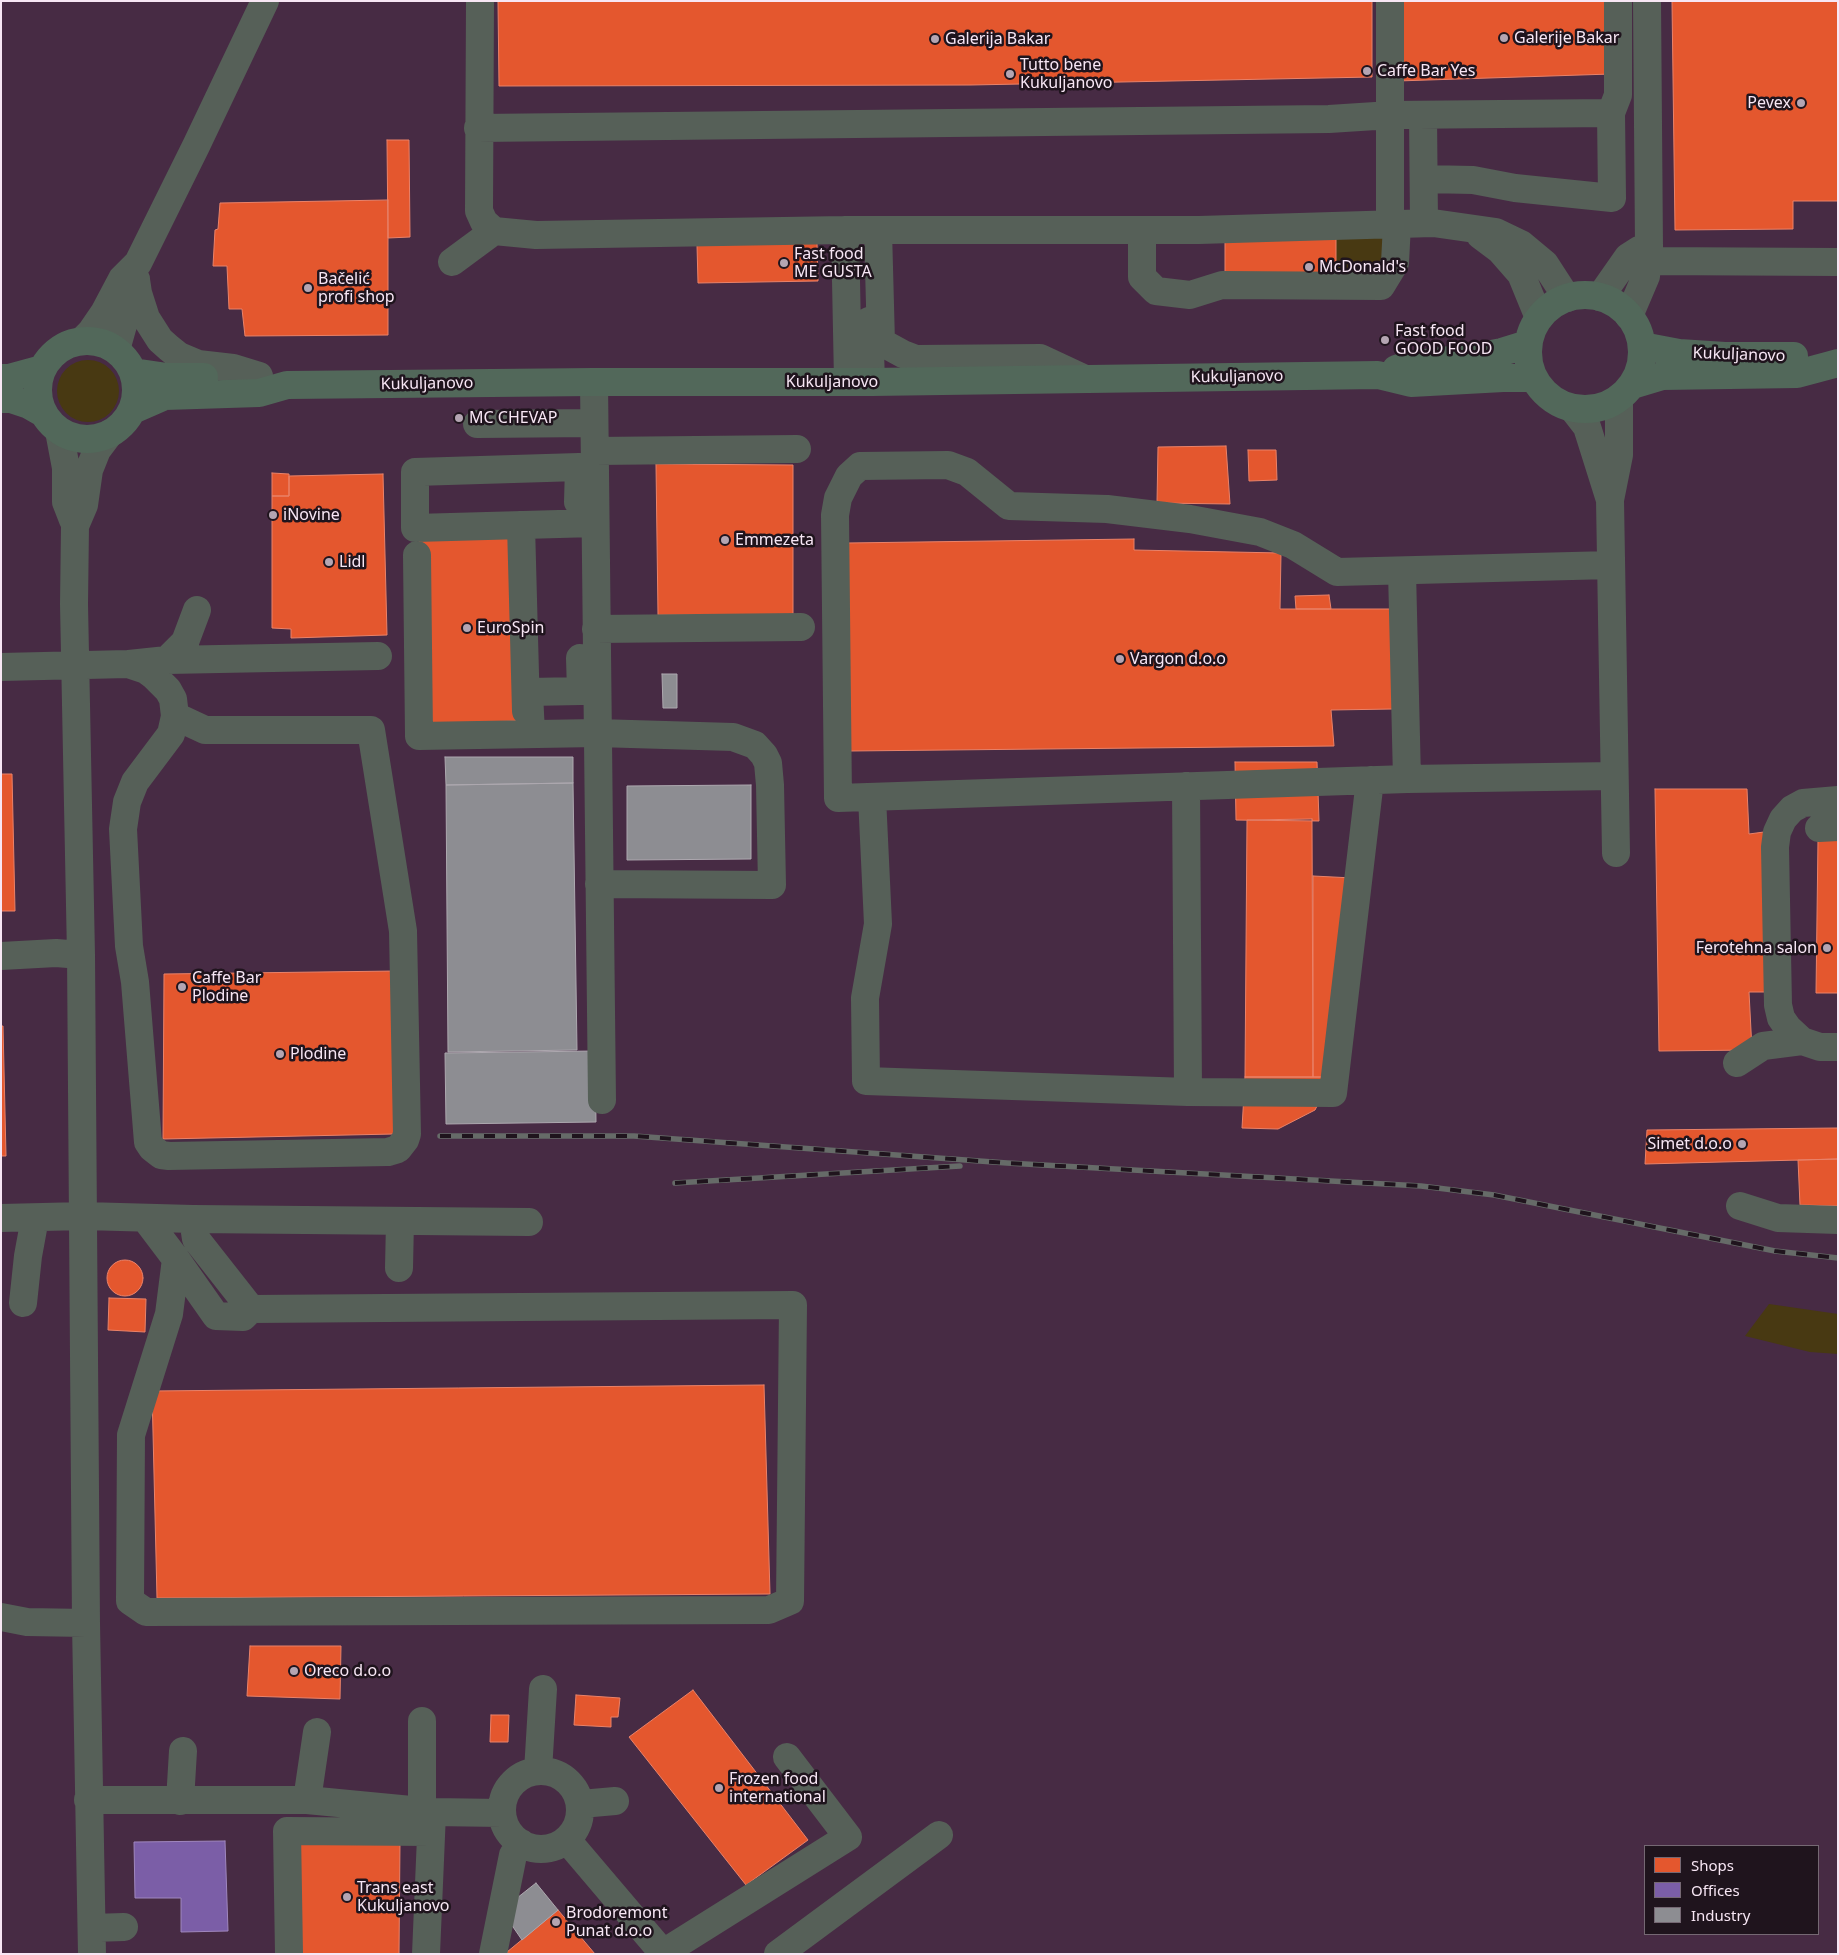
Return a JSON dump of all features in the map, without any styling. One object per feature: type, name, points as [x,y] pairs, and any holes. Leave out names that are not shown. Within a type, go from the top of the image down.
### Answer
[{"type":"main road","points":[[1626,392],[1640,366],[1642,346],[1637,330],[1629,316],[1621,308],[1600,297],[1584,295],[1568,298],[1547,309],[1532,330],[1528,344],[1528,362],[1533,378],[1543,392],[1557,403],[1573,409],[1589,410],[1605,406],[1626,392],[1662,376],[1797,374],[1838,363]]},
{"type":"main road","points":[[51,422],[38,397],[38,384],[42,369],[53,354],[73,343],[82,341],[100,342],[116,350],[128,362],[137,388],[133,410]]},
{"type":"main road","points":[[1378,375],[1408,365],[1476,357],[1528,344]]},
{"type":"main road","name":"Kukuljanovo","points":[[1642,346],[1679,353],[1724,356],[1838,357]]},
{"type":"main road","points":[[1,378],[9,378],[42,369]]},
{"type":"main road","name":"Kukuljanovo","points":[[133,372],[167,377],[259,376],[287,385]]},
{"type":"main road","points":[[1378,375],[1411,383],[1533,378]]},
{"type":"main road","name":"Kukuljanovo","points":[[1,399],[29,405],[76,439],[93,440],[109,434],[124,423],[133,410],[165,396],[259,393],[287,385],[1378,375]]},
{"type":"street","points":[[116,350],[137,272],[265,1]]},
{"type":"street","points":[[480,1],[479,211],[484,222],[494,231],[536,235],[856,230],[1200,230],[1424,223],[1496,232],[1521,244],[1545,264],[1568,298]]},
{"type":"street","points":[[1142,230],[1142,277],[1156,291],[1190,296],[1222,285],[1382,286],[1395,263],[1390,1]]},
{"type":"street","points":[[1424,178],[1473,180],[1515,188],[1612,198],[1611,113],[1618,95],[1618,1]]},
{"type":"street","points":[[1629,316],[1646,276],[1649,254],[1647,1]]},
{"type":"street","points":[[478,128],[1611,113]]},
{"type":"street","points":[[1424,115],[1424,223]]},
{"type":"street","points":[[1471,228],[1500,250],[1521,274],[1539,318]]},
{"type":"street","points":[[856,230],[881,342],[902,354],[916,358],[1040,358],[1085,379]]},
{"type":"street","points":[[851,381],[856,230]]},
{"type":"street","points":[[851,381],[856,230]]},
{"type":"street","points":[[452,262],[494,231]]},
{"type":"street","points":[[1600,297],[1628,257],[1639,250],[1649,254],[1838,262]]},
{"type":"street","points":[[82,341],[91,332],[104,313],[122,279],[137,272]]},
{"type":"street","points":[[137,272],[146,318],[160,340],[169,348],[179,356],[198,364],[233,368],[259,376]]},
{"type":"street","points":[[529,734],[529,692],[581,691],[586,524],[594,451],[594,382]]},
{"type":"street","points":[[1616,853],[1610,500],[1619,455],[1626,392]]},
{"type":"street","points":[[1573,409],[1587,427],[1610,500]]},
{"type":"street","points":[[51,422],[66,468],[66,502],[76,526]]},
{"type":"street","points":[[476,424],[594,423]]},
{"type":"street","points":[[109,434],[97,450],[89,470],[84,505],[76,526],[74,604],[81,955],[86,1623],[92,1941],[124,1927]]},
{"type":"street","points":[[594,451],[797,449]]},
{"type":"street","points":[[1611,565],[1402,572],[1337,572],[1293,544],[1260,532],[1190,519],[1107,509],[1009,506],[967,472],[948,465],[860,466],[849,476],[838,498],[835,515],[838,798],[1370,780],[1614,776]]},
{"type":"street","points":[[586,524],[415,528],[416,472],[578,467],[586,524],[596,629],[602,1100]]},
{"type":"street","points":[[521,525],[529,734]]},
{"type":"street","points":[[416,555],[419,736],[597,733],[733,737],[755,745],[764,756],[769,771],[772,885],[599,884]]},
{"type":"street","points":[[1402,572],[1406,779]]},
{"type":"street","points":[[167,660],[185,642],[197,610]]},
{"type":"street","points":[[596,629],[801,627]]},
{"type":"street","points":[[1,667],[128,664],[167,660],[378,656]]},
{"type":"street","points":[[128,664],[146,670],[162,683],[172,698],[175,716],[171,734],[142,772],[130,792],[123,829],[129,946],[135,982],[148,1142],[161,1155],[169,1156],[388,1152],[398,1149],[407,1134],[403,931],[371,730],[205,730],[175,716]]},
{"type":"street","points":[[872,797],[878,924],[865,998],[866,1082],[1188,1092],[1333,1093],[1370,780]]},
{"type":"street","points":[[1186,786],[1188,1092]]},
{"type":"street","points":[[1838,800],[1803,803],[1788,814],[1777,832],[1775,847],[1778,1005],[1781,1018],[1788,1028],[1802,1041],[1820,1047],[1838,1047]]},
{"type":"street","points":[[1,956],[81,955]]},
{"type":"street","points":[[1737,1064],[1762,1046],[1802,1041]]},
{"type":"street","points":[[1740,1206],[1778,1218],[1838,1220]]},
{"type":"street","points":[[1,1218],[84,1216],[193,1219],[529,1222]]},
{"type":"street","points":[[23,1303],[28,1256],[35,1218]]},
{"type":"street","points":[[145,1218],[176,1260],[216,1316],[243,1318],[251,1309],[793,1305],[790,1601],[768,1610],[146,1612],[130,1602],[131,1436],[169,1314],[176,1260]]},
{"type":"street","points":[[193,1219],[196,1239],[251,1309]]},
{"type":"street","points":[[399,1268],[400,1221]]},
{"type":"street","points":[[1,1617],[27,1622],[86,1623]]},
{"type":"street","points":[[538,1771],[543,1689]]},
{"type":"street","points":[[422,1721],[428,1818],[426,1954]]},
{"type":"street","points":[[307,1800],[317,1732]]},
{"type":"street","points":[[180,1801],[183,1751]]},
{"type":"street","points":[[567,1840],[663,1953],[848,1837],[787,1757]]},
{"type":"street","points":[[543,1770],[557,1773],[568,1780],[576,1791],[580,1804],[580,1817],[576,1829],[567,1840],[556,1846],[544,1849],[532,1848],[521,1843],[511,1835],[505,1825],[502,1813],[509,1787],[518,1778],[530,1772],[543,1770]]},
{"type":"street","points":[[88,1800],[307,1800],[428,1818]]},
{"type":"street","points":[[580,1804],[614,1801]]},
{"type":"street","points":[[289,1954],[287,1831],[502,1813]]},
{"type":"street","points":[[778,1954],[939,1835]]},
{"type":"street","points":[[493,1954],[512,1854],[521,1843]]},
{"type":"shaded area","points":[[1,1],[1838,1],[1838,1954],[1,1954]]},
{"type":"shaded area","points":[[1389,236],[1384,275],[1336,275],[1336,237]]},
{"type":"shaded area","points":[[82,360],[94,360],[110,369],[117,379],[119,391],[117,403],[110,413],[94,422],[82,422],[71,417],[62,408],[57,397],[57,385],[62,374],[71,365]]},
{"type":"shaded area","points":[[1769,1304],[1838,1314],[1838,1354],[1810,1352],[1745,1336]]},
{"type":"building: Shops","name":"Galerija Bakar","points":[[498,1],[1372,1],[1372,77],[971,85],[499,86]]},
{"type":"building: Shops","name":"Galerije Bakar","points":[[1397,1],[1610,1],[1611,74],[1397,81]]},
{"type":"building: Shops","points":[[1672,1],[1838,1],[1838,201],[1793,201],[1793,229],[1675,230]]},
{"type":"building: Shops","points":[[387,140],[409,140],[410,237],[388,238]]},
{"type":"building: Shops","name":"Bačelić profi shop","points":[[388,200],[388,335],[245,336],[242,309],[229,309],[227,266],[213,266],[215,230],[218,229],[220,203]]},
{"type":"building: Shops","points":[[1336,237],[1336,275],[1225,276],[1225,239]]},
{"type":"building: Shops","points":[[817,242],[818,281],[698,283],[697,245]]},
{"type":"building: Shops","points":[[1226,446],[1230,504],[1157,503],[1158,447]]},
{"type":"building: Shops","points":[[1248,450],[1276,450],[1277,480],[1249,481]]},
{"type":"building: Shops","name":"Emmezeta","points":[[656,464],[793,465],[793,615],[658,615]]},
{"type":"building: Shops","points":[[272,473],[289,474],[289,496],[272,496]]},
{"type":"building: Shops","name":"Lidl","points":[[383,474],[387,635],[291,638],[291,629],[272,628],[272,496],[289,496],[289,476]]},
{"type":"building: Shops","name":"EuroSpin","points":[[511,532],[516,721],[423,724],[419,534]]},
{"type":"building: Shops","name":"Vargon d.o.o","points":[[1134,539],[1134,550],[1281,553],[1280,609],[1391,609],[1393,709],[1331,710],[1334,746],[850,751],[847,543]]},
{"type":"building: Shops","points":[[1329,595],[1331,609],[1296,609],[1295,596]]},
{"type":"building: Shops","points":[[1235,762],[1317,762],[1319,821],[1236,820]]},
{"type":"building: Shops","points":[[1,774],[12,774],[15,911],[1,911]]},
{"type":"building: Shops","points":[[1655,789],[1747,789],[1749,834],[1764,832],[1769,992],[1749,992],[1752,1050],[1659,1051]]},
{"type":"building: Shops","points":[[1312,819],[1313,1077],[1245,1077],[1247,820]]},
{"type":"building: Shops","name":"Ferotehna salon","points":[[1818,840],[1838,840],[1838,993],[1816,993]]},
{"type":"building: Shops","points":[[1313,876],[1353,878],[1328,1077],[1313,1077]]},
{"type":"building: Shops","name":"Plodine","points":[[397,971],[394,1134],[163,1139],[164,974]]},
{"type":"building: Shops","points":[[1,1026],[3,1026],[6,1156],[1,1156]]},
{"type":"building: Shops","points":[[1245,1077],[1328,1077],[1326,1088],[1315,1110],[1278,1129],[1242,1128]]},
{"type":"building: Shops","name":"Simet d.o.o","points":[[1838,1128],[1838,1159],[1645,1164],[1647,1130]]},
{"type":"building: Shops","points":[[1838,1159],[1838,1206],[1800,1205],[1798,1160]]},
{"type":"building: Shops","points":[[125,1260],[138,1265],[143,1278],[138,1291],[125,1296],[112,1291],[107,1278],[112,1265]]},
{"type":"building: Shops","points":[[109,1298],[146,1299],[145,1332],[108,1330]]},
{"type":"building: Shops","points":[[764,1385],[770,1594],[157,1598],[152,1391]]},
{"type":"building: Shops","name":"Oreco d.o.o","points":[[250,1646],[341,1646],[340,1699],[247,1696]]},
{"type":"building: Shops","name":"Frozen food international","points":[[693,1690],[808,1840],[746,1885],[629,1737]]},
{"type":"building: Shops","points":[[576,1695],[620,1698],[618,1717],[611,1717],[611,1727],[574,1725]]},
{"type":"building: Shops","points":[[491,1715],[509,1715],[508,1742],[490,1742]]},
{"type":"building: Shops","name":"Trans east Kukuljanovo","points":[[296,1840],[400,1840],[399,1954],[295,1954]]},
{"type":"building: Shops","name":"Brodoremont Punat d.o.o","points":[[558,1910],[595,1954],[508,1954],[507,1952]]},
{"type":"building: Offices","points":[[225,1841],[228,1931],[181,1932],[181,1898],[135,1898],[134,1842]]},
{"type":"building: Industry","points":[[662,674],[677,674],[677,708],[663,708]]},
{"type":"building: Industry","points":[[445,757],[573,757],[573,783],[446,785]]},
{"type":"building: Industry","points":[[573,783],[577,1050],[448,1052],[446,785]]},
{"type":"building: Industry","points":[[751,785],[751,859],[627,860],[627,786]]},
{"type":"building: Industry","points":[[595,1051],[596,1122],[446,1124],[445,1053]]},
{"type":"building: Industry","points":[[536,1883],[558,1910],[522,1940],[511,1924],[517,1898]]},
{"type":"railway","points":[[440,1136],[634,1136],[1007,1163],[1421,1186],[1494,1195],[1775,1251],[1838,1258]]},
{"type":"railway","points":[[675,1183],[960,1166]]},
{"type":"place","name":"Galerije Bakar","points":[[1504,38]]},
{"type":"place","name":"Galerija Bakar","points":[[935,39]]},
{"type":"place","name":"Caffe Bar Yes","points":[[1367,71]]},
{"type":"place","name":"Tutto bene Kukuljanovo","points":[[1010,74]]},
{"type":"place","name":"Pevex","points":[[1801,103]]},
{"type":"place","name":"Fast food ME GUSTA","points":[[784,263]]},
{"type":"place","name":"McDonald's","points":[[1309,267]]},
{"type":"place","name":"Bačelić profi shop","points":[[308,288]]},
{"type":"place","name":"Fast food GOOD FOOD","points":[[1385,340]]},
{"type":"place","name":"MC CHEVAP","points":[[459,418]]},
{"type":"place","name":"iNovine","points":[[273,515]]},
{"type":"place","name":"Emmezeta","points":[[725,540]]},
{"type":"place","name":"Lidl","points":[[329,562]]},
{"type":"place","name":"EuroSpin","points":[[467,628]]},
{"type":"place","name":"Vargon d.o.o","points":[[1120,659]]},
{"type":"place","name":"Ferotehna salon","points":[[1827,948]]},
{"type":"place","name":"Caffe Bar Plodine","points":[[182,987]]},
{"type":"place","name":"Plodine","points":[[280,1054]]},
{"type":"place","name":"Simet d.o.o","points":[[1742,1144]]},
{"type":"place","name":"Oreco d.o.o","points":[[294,1671]]},
{"type":"place","name":"Frozen food international","points":[[719,1788]]},
{"type":"place","name":"Trans east Kukuljanovo","points":[[347,1897]]},
{"type":"place","name":"Brodoremont Punat d.o.o","points":[[556,1922]]}]
